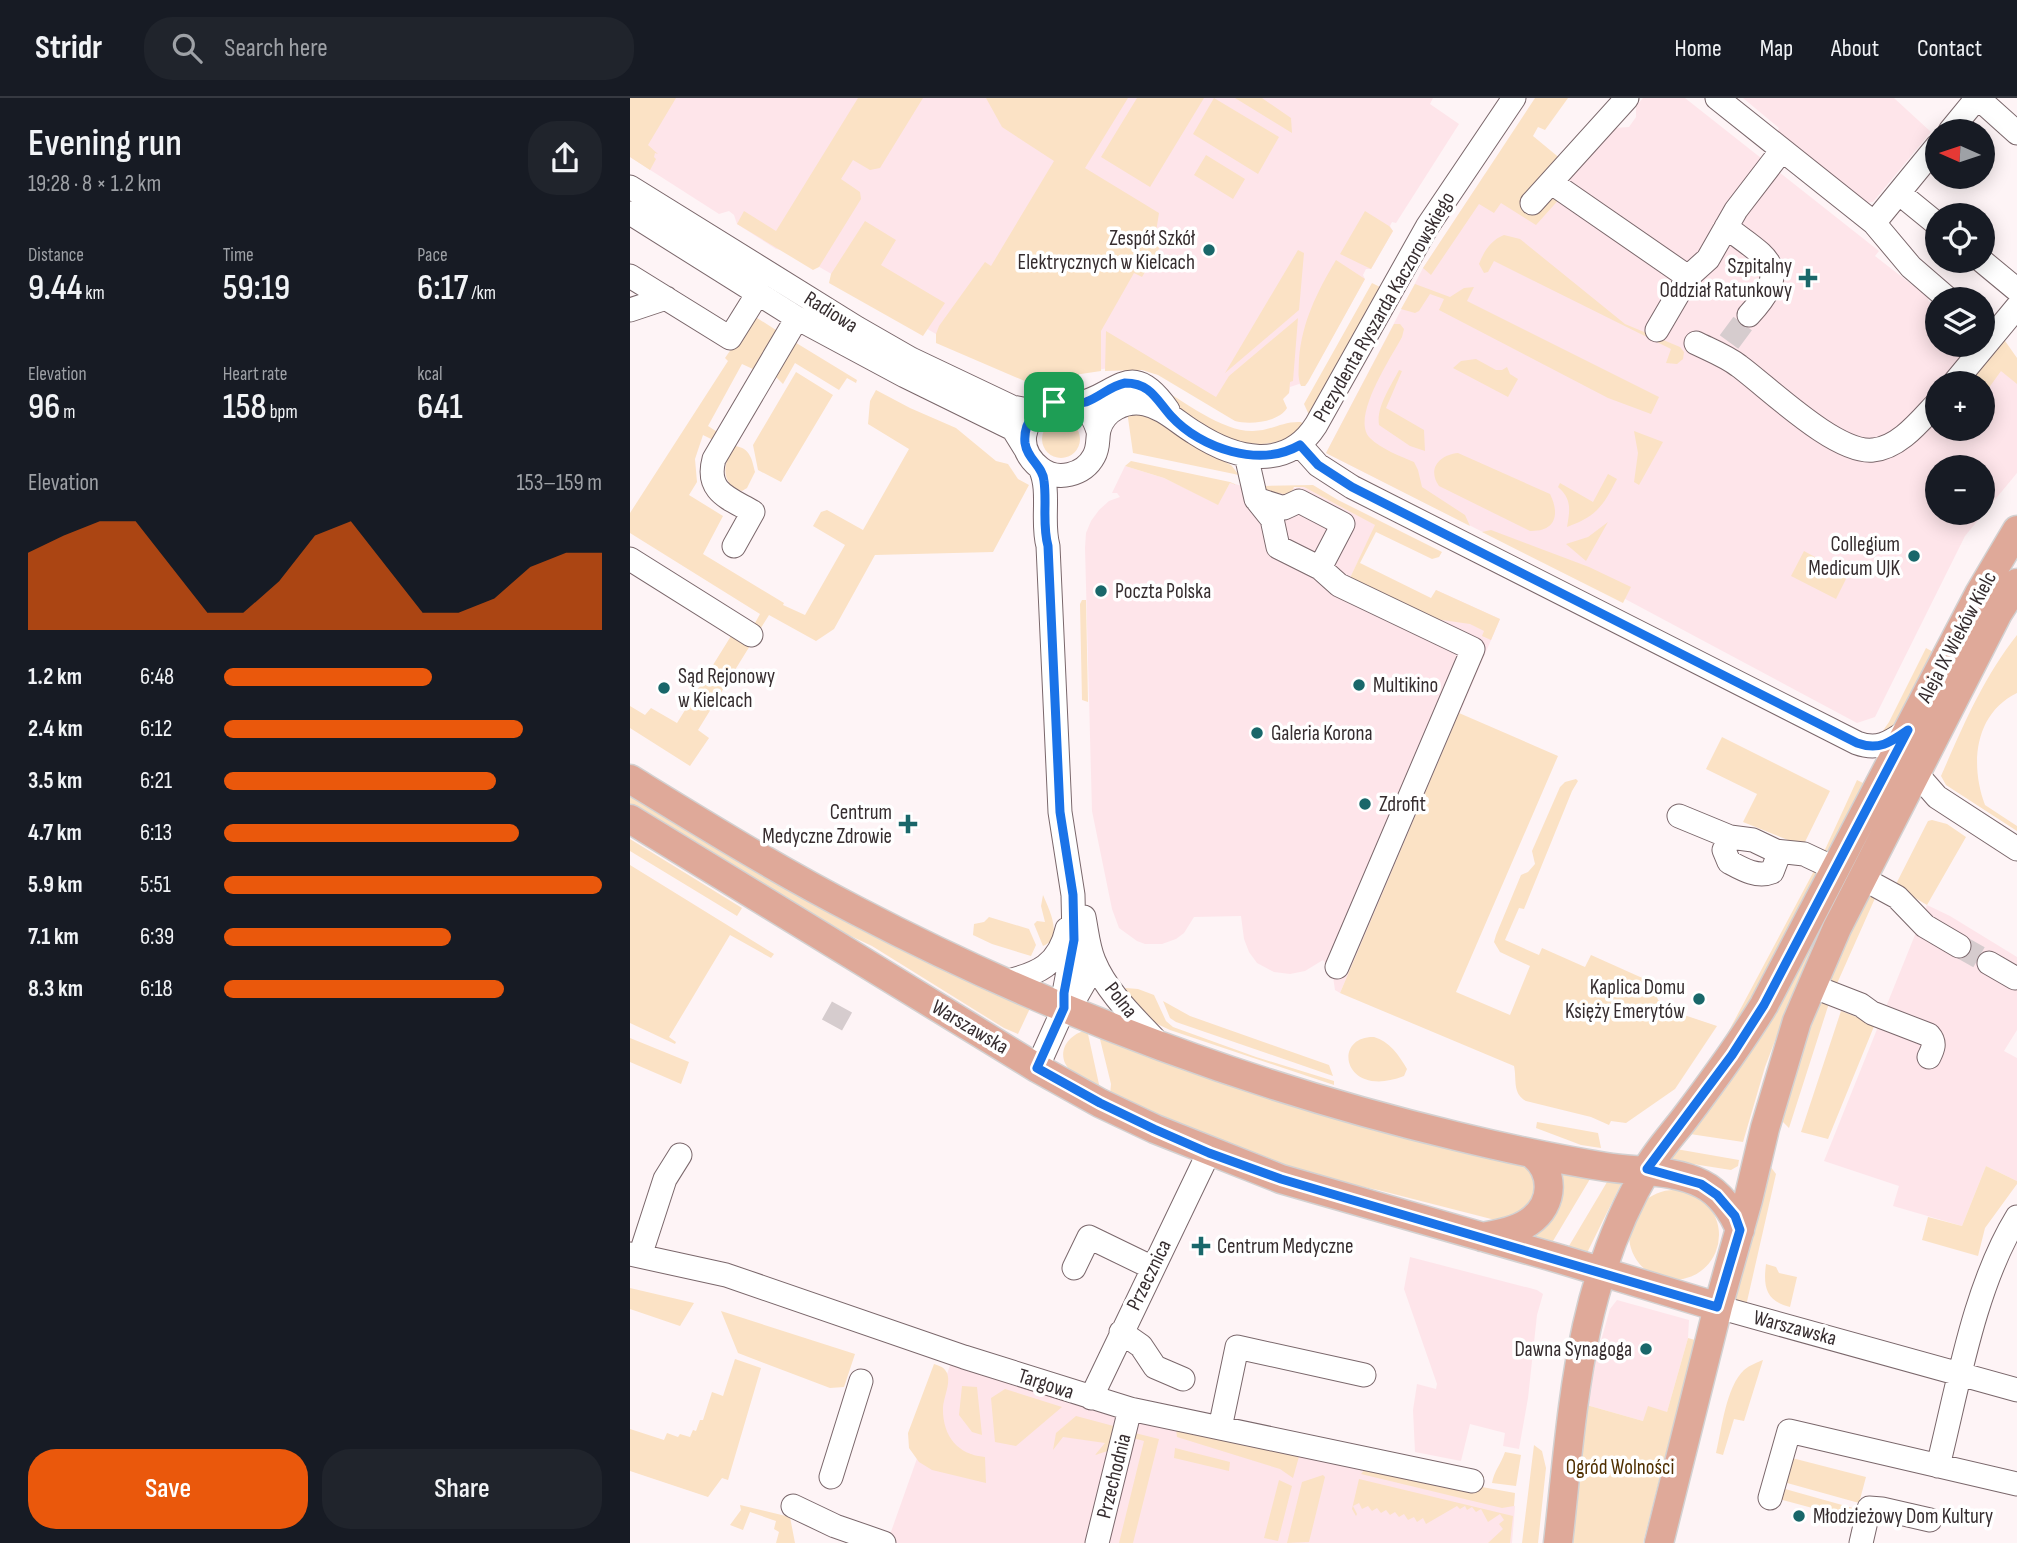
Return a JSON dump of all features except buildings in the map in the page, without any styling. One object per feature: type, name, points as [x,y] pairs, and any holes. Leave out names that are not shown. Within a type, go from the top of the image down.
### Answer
[{"type":"main road","name":"Aleja IX Wieków Kielc","points":[[1659,1543],[1717,1307],[1740,1230],[1765,1128],[1786,1055],[1849,873],[1908,730],[1983,586],[2017,530]]},
{"type":"main road","name":"Aleja IX Wieków Kielc","points":[[1558,1543],[1578,1367],[1590,1305],[1616,1232],[1647,1169],[1732,1055],[1916,773],[1998,613],[2017,583]]},
{"type":"main road","points":[[630,779],[751,853],[855,911],[1064,1008],[1161,1046],[1341,1106],[1531,1153],[1610,1167],[1647,1169],[1690,1180],[1709,1188],[1730,1209],[1740,1230]]},
{"type":"main road","name":"Warszawska","points":[[630,819],[1037,1068],[1108,1108],[1209,1153],[1281,1179],[1717,1307]]},
{"type":"main road","points":[[1482,1237],[1523,1225],[1542,1208],[1549,1193],[1549,1177],[1544,1164],[1531,1153]]},
{"type":"street","name":"Prezydenta Ryszarda Kaczorowskiego","points":[[1300,445],[1316,425],[1427,227],[1514,98]]},
{"type":"street","points":[[1532,203],[1627,98]]},
{"type":"street","points":[[1717,98],[1874,223],[1911,267],[1934,287]]},
{"type":"street","points":[[1960,119],[1977,98],[2017,133]]},
{"type":"street","points":[[1657,330],[1688,277],[1708,259],[1736,210],[1782,150]]},
{"type":"street","points":[[1874,223],[1925,161]]},
{"type":"street","points":[[1552,183],[1688,277]]},
{"type":"street","name":"Radiowa","points":[[630,187],[911,359],[1012,407],[1028,410],[1043,406]]},
{"type":"street","points":[[1899,193],[1925,214]]},
{"type":"street","name":"Radiowa","points":[[630,213],[797,318],[905,376],[1013,429],[1034,460]]},
{"type":"street","points":[[1726,227],[1768,260],[1773,270],[1773,281],[1766,297],[1749,315]]},
{"type":"street","points":[[1995,271],[2017,289]]},
{"type":"street","points":[[630,276],[730,338],[758,293]]},
{"type":"street","points":[[630,310],[666,298]]},
{"type":"street","points":[[1995,327],[2017,307]]},
{"type":"street","points":[[734,546],[753,512],[716,489],[711,479],[714,459],[797,318]]},
{"type":"street","points":[[1713,346],[1829,436],[1854,449],[1872,451],[1893,443],[1925,414]]},
{"type":"street","points":[[1076,404],[1091,415],[1098,431],[1098,444],[1092,459],[1084,468],[1070,474],[1054,474],[1034,460],[1025,440],[1027,426],[1033,415],[1043,406],[1059,401],[1076,404],[1089,401],[1114,386],[1135,383],[1154,393],[1171,416]]},
{"type":"street","points":[[1098,431],[1106,416],[1118,407],[1131,403],[1149,405],[1233,452],[1246,455],[1279,454],[1300,445],[1318,465],[1344,482],[1857,743],[1869,747],[1883,746],[1908,730]]},
{"type":"street","points":[[1246,455],[1256,499],[1272,519],[1278,547],[1320,568],[1339,585],[1473,649],[1338,967]]},
{"type":"street","name":"Polna","points":[[1034,460],[1044,481],[1044,530],[1048,546],[1060,812],[1073,895],[1074,940],[1064,993],[1064,1008]]},
{"type":"street","name":"Polna","points":[[1048,546],[1056,526],[1062,490],[1070,474]]},
{"type":"street","points":[[1256,499],[1284,508],[1299,501],[1343,524],[1320,568]]},
{"type":"street","points":[[630,559],[751,635]]},
{"type":"street","points":[[1916,773],[1937,797],[2017,849]]},
{"type":"street","points":[[1679,816],[1730,838],[1753,840],[1776,851],[1804,854],[1849,873],[1897,897],[1924,926],[1959,946]]},
{"type":"street","points":[[1730,838],[1724,850],[1727,859],[1754,873],[1765,875],[1772,872],[1777,859],[1776,851]]},
{"type":"street","name":"Polna","points":[[1073,895],[1084,918],[1089,949],[1099,971],[1111,990],[1161,1046]]},
{"type":"street","name":"Polna","points":[[1004,982],[1038,971],[1058,955],[1065,941],[1073,895]]},
{"type":"street","name":"Polna","points":[[1037,1068],[1064,1008],[1076,997],[1084,983],[1089,949]]},
{"type":"street","points":[[1989,962],[2015,978]]},
{"type":"street","points":[[1812,986],[1929,1035],[1933,1040],[1929,1058]]},
{"type":"street","name":"Przecznica","points":[[1091,1398],[1209,1153]]},
{"type":"street","points":[[635,1255],[665,1179],[680,1155]]},
{"type":"street","points":[[1938,1466],[1986,1280],[2017,1217]]},
{"type":"street","points":[[1074,1268],[1089,1237],[1153,1268]]},
{"type":"street","name":"Targowa","points":[[635,1255],[743,1280],[964,1357],[1130,1409],[1472,1481]]},
{"type":"street","name":"Warszawska","points":[[1717,1307],[2017,1390]]},
{"type":"street","points":[[1121,1332],[1141,1346],[1155,1367],[1183,1379]]},
{"type":"street","points":[[1220,1428],[1237,1347],[1364,1375]]},
{"type":"street","points":[[832,1477],[861,1381]]},
{"type":"street","name":"Przechodnia","points":[[1097,1543],[1130,1409]]},
{"type":"street","points":[[1770,1498],[1789,1430],[1985,1475],[2017,1485]]},
{"type":"street","points":[[793,1506],[841,1528],[881,1542]]},
{"type":"street","points":[[1861,1543],[1869,1508],[1930,1520]]},
{"type":"shaded area","points":[[630,98],[1433,98],[1430,104],[1459,124],[1396,223],[1392,222],[1390,226],[1393,231],[1371,269],[1366,269],[1363,275],[1365,279],[1305,386],[1299,384],[1290,387],[1289,393],[1260,419],[1154,370],[1125,366],[1043,377],[936,334],[795,253],[776,249],[737,224],[734,215],[729,211],[719,214],[630,157]]},
{"type":"shaded area","points":[[1643,98],[1685,98],[1879,251],[1875,256],[1925,295],[1925,357],[1995,357],[1995,353],[2017,368],[2017,473],[1995,500],[1995,455],[1925,455],[1925,525],[1974,525],[1965,536],[1875,717],[1857,723],[1584,577],[1582,582],[1326,453],[1423,268],[1485,174],[1535,211],[1614,128],[1629,127],[1636,117],[1636,106]]},
{"type":"shaded area","points":[[1743,98],[1894,98],[1925,126],[1925,139],[1873,202],[1863,203],[1777,132],[1779,128]]},
{"type":"shaded area","name":"Galeria Korona","points":[[1125,466],[1164,478],[1218,504],[1230,483],[1266,491],[1304,487],[1376,525],[1349,580],[1423,616],[1436,590],[1500,619],[1340,993],[1335,990],[1332,970],[1323,960],[1305,971],[1290,974],[1274,972],[1257,963],[1244,939],[1241,916],[1194,917],[1184,933],[1162,944],[1145,944],[1119,928],[1112,909],[1092,811],[1085,548],[1086,533],[1091,521],[1109,501],[1120,497],[1117,493],[1112,493]]},
{"type":"shaded area","points":[[1927,905],[2017,957],[2017,1030],[2004,1051],[2017,1058],[2017,1181],[1986,1166],[1962,1226],[1893,1206],[1899,1186],[1824,1161]]},
{"type":"shaded area","points":[[1410,1257],[1537,1290],[1543,1294],[1537,1315],[1528,1398],[1519,1449],[1503,1446],[1505,1433],[1470,1424],[1461,1461],[1415,1452],[1413,1410],[1417,1384],[1436,1389],[1437,1384],[1404,1289]]},
{"type":"shaded area","name":"Dawna Synagoga","points":[[1617,1300],[1689,1320],[1688,1338],[1667,1412],[1643,1421],[1583,1404],[1610,1309]]},
{"type":"shaded area","points":[[953,1357],[1515,1506],[1512,1543],[887,1543]]},
{"type":"green space","points":[[630,98],[676,98],[648,145],[658,154],[655,153],[656,159],[650,170],[630,157]]},
{"type":"green space","points":[[858,98],[923,98],[880,168],[870,170],[853,160],[841,179],[860,192],[861,199],[819,267],[813,270],[737,224],[744,211],[776,231]]},
{"type":"green space","points":[[986,98],[1128,98],[1085,168],[1159,213],[1156,232],[1163,242],[1142,277],[1134,273],[1101,331],[1101,371],[1027,382],[936,343],[939,326],[985,262],[991,266],[1054,161],[1002,127]]},
{"type":"green space","points":[[1137,98],[1204,98],[1150,187],[1101,157]]},
{"type":"green space","points":[[1214,98],[1279,137],[1258,174],[1193,134]]},
{"type":"green space","points":[[1235,98],[1262,98],[1291,118],[1292,133]]},
{"type":"green space","points":[[1535,98],[1568,98],[1545,130],[1538,127],[1533,136],[1562,160],[1549,196],[1562,196],[1536,225],[1501,203],[1494,213],[1479,204],[1431,275],[1423,268]]},
{"type":"green space","points":[[1206,155],[1245,179],[1233,199],[1194,175]]},
{"type":"green space","points":[[1365,211],[1393,231],[1371,269],[1340,254]]},
{"type":"green space","points":[[865,221],[896,240],[881,265],[945,303],[923,336],[829,283],[831,274]]},
{"type":"green space","points":[[1504,235],[1520,239],[1625,324],[1680,347],[1684,352],[1683,359],[1677,364],[1666,363],[1671,349],[1494,261],[1488,272],[1484,273],[1479,264],[1483,255],[1492,243]]},
{"type":"green space","points":[[1298,250],[1304,253],[1299,310],[1225,373]]},
{"type":"green space","points":[[1336,260],[1365,279],[1308,382],[1301,386],[1299,359],[1303,332],[1317,296]]},
{"type":"green space","points":[[1372,283],[1380,287],[1309,415],[1304,404]]},
{"type":"green space","points":[[1415,284],[1450,297],[1464,288],[1474,287],[1467,301],[1659,397],[1651,414],[1608,398],[1439,310],[1444,299],[1430,294],[1419,311],[1415,313],[1401,309]]},
{"type":"green space","points":[[754,316],[779,332],[755,370],[742,364],[708,426],[719,433],[715,441],[703,435],[695,459],[697,482],[689,495],[723,516],[703,554],[784,603],[783,605],[805,615],[845,545],[813,526],[821,512],[827,510],[863,530],[909,449],[868,424],[870,401],[876,390],[956,428],[996,461],[1008,464],[1018,479],[1029,485],[993,552],[875,555],[834,629],[816,641],[769,615],[698,730],[709,738],[690,766],[630,728],[630,706],[645,715],[651,708],[677,723],[731,636],[744,643],[760,614],[630,533],[630,513],[728,361],[725,358]]},
{"type":"green space","points":[[1298,318],[1293,381],[1290,382],[1289,393],[1283,399],[1287,408],[1278,417],[1271,419],[1248,423],[1235,421],[1158,375],[1142,370],[1105,371],[1106,331],[1216,397],[1229,376]]},
{"type":"green space","points":[[1394,324],[1400,324],[1404,329],[1402,337],[1374,388],[1368,403],[1365,429],[1370,438],[1380,446],[1414,462],[1422,487],[1465,515],[1470,526],[1326,453]]},
{"type":"green space","points":[[2003,338],[2017,358],[2017,384],[2001,371],[1995,379],[1995,371],[1975,371],[1987,357],[1995,357],[1995,347]]},
{"type":"green space","points":[[793,341],[857,380],[856,383],[847,378],[839,390],[795,363],[783,384],[774,375]]},
{"type":"green space","points":[[1476,359],[1496,370],[1507,367],[1510,374],[1518,379],[1508,397],[1453,368],[1461,361]]},
{"type":"green space","points":[[1399,370],[1402,371],[1386,408],[1424,430],[1425,451],[1410,446],[1379,425],[1382,404]]},
{"type":"green space","points":[[796,372],[833,395],[781,482],[758,470],[753,445]]},
{"type":"green space","points":[[1158,386],[1216,421],[1241,430],[1259,431],[1294,422],[1304,425],[1290,436],[1274,442],[1241,442],[1224,437],[1193,420]]},
{"type":"green space","points":[[1127,411],[1144,411],[1197,447],[1231,465],[1239,475],[1133,453]]},
{"type":"green space","points":[[1061,420],[1075,425],[1080,439],[1075,453],[1061,458],[1047,453],[1042,439],[1047,425]]},
{"type":"green space","points":[[1634,431],[1663,442],[1639,485],[1634,482],[1638,453]]},
{"type":"green space","points":[[735,446],[747,452],[755,472],[747,488],[742,491],[730,483],[725,472],[728,458]]},
{"type":"green space","points":[[1458,453],[1550,494],[1555,508],[1554,520],[1546,528],[1530,531],[1439,486],[1434,474],[1437,464],[1445,457]]},
{"type":"green space","points":[[1131,461],[1230,482],[1237,485],[1230,483],[1218,505],[1164,478],[1125,466]]},
{"type":"green space","points":[[1608,474],[1617,479],[1603,503],[1586,519],[1567,527],[1569,505],[1566,496],[1558,487],[1560,483],[1593,502]]},
{"type":"green space","points":[[1313,485],[1442,552],[1439,557],[1432,559],[1376,532],[1360,563],[1431,598],[1436,590],[1500,619],[1491,640],[1482,636],[1484,631],[1470,624],[1421,617],[1349,580],[1375,525],[1304,487],[1294,487],[1290,495],[1266,491],[1263,486]]},
{"type":"green space","points":[[1608,522],[1586,561],[1566,544],[1588,537]]},
{"type":"green space","points":[[1491,530],[1589,567],[1631,587],[1623,603],[1482,532]]},
{"type":"green space","points":[[1804,551],[1848,575],[1836,599],[1791,576]]},
{"type":"green space","points":[[1082,600],[1086,600],[1088,702],[1082,700]]},
{"type":"green space","points":[[2017,635],[2017,693],[2003,702],[1984,727],[1977,758],[1980,790],[1985,805],[2017,826],[2017,831],[1946,785],[1941,776],[1984,685]]},
{"type":"green space","points":[[1926,648],[1937,654],[1903,720],[1878,738],[1889,722]]},
{"type":"green space","points":[[1459,713],[1558,756],[1456,992],[1510,1015],[1530,966],[1500,952],[1494,942],[1521,875],[1535,864],[1532,851],[1560,787],[1565,782],[1576,779],[1578,781],[1524,909],[1519,908],[1505,940],[1539,955],[1542,948],[1585,967],[1591,955],[1658,985],[1655,992],[1658,1000],[1685,1013],[1684,1015],[1717,1026],[1675,1089],[1626,1123],[1611,1121],[1609,1125],[1591,1117],[1526,1101],[1517,1090],[1514,1066],[1340,993]]},
{"type":"green space","points":[[1722,737],[1830,791],[1803,846],[1743,822],[1757,794],[1706,769]]},
{"type":"green space","points":[[1857,780],[1869,786],[1833,854],[1823,854]]},
{"type":"green space","points":[[630,791],[1032,1004],[1018,1034],[872,946],[799,912],[630,807]]},
{"type":"green space","points":[[1881,804],[1887,807],[1790,1001],[1765,1067],[1743,1142],[1690,1134],[1746,1057],[1771,1016],[1817,932]]},
{"type":"green space","points":[[1928,821],[1947,824],[1966,837],[1927,905],[1895,886]]},
{"type":"green space","points":[[630,839],[742,908],[737,916],[630,851]]},
{"type":"green space","points":[[630,865],[774,954],[771,958],[730,935],[669,1037],[675,1044],[630,1023]]},
{"type":"green space","points":[[1815,869],[1818,872],[1798,923],[1716,1055]]},
{"type":"green space","points":[[1864,894],[1876,896],[1835,988],[1828,975]]},
{"type":"green space","points":[[1043,895],[1054,930],[1053,937],[1043,946],[1034,924],[1037,921],[1045,922],[1041,906]]},
{"type":"green space","points":[[989,917],[1029,929],[1036,945],[1031,956],[973,935],[974,924],[984,922]]},
{"type":"green space","points":[[1126,988],[1154,995],[1166,1021],[1173,1027],[1334,1081],[1334,1085],[1170,1030],[1149,1020],[1121,991]]},
{"type":"green space","points":[[1831,997],[1789,1128],[1779,1118],[1818,999]]},
{"type":"green space","points":[[1163,1001],[1190,1016],[1329,1065],[1333,1076],[1176,1022],[1170,1018]]},
{"type":"green space","points":[[1841,1011],[1875,1024],[1828,1139],[1801,1132]]},
{"type":"green space","points":[[1089,1030],[1100,1089],[1074,1074],[1063,1058],[1070,1039]]},
{"type":"green space","points":[[1099,1035],[1525,1162],[1537,1174],[1536,1195],[1524,1212],[1499,1221],[1378,1190],[1283,1170],[1110,1095],[1111,1084]]},
{"type":"green space","points":[[1374,1037],[1389,1045],[1397,1054],[1407,1069],[1404,1076],[1383,1081],[1368,1080],[1356,1074],[1350,1065],[1352,1046],[1360,1039]]},
{"type":"green space","points":[[630,1038],[689,1062],[681,1084],[630,1062]]},
{"type":"green space","points":[[1537,1122],[1598,1133],[1601,1148],[1581,1145],[1536,1128]]},
{"type":"green space","points":[[1676,1149],[1739,1160],[1738,1166],[1731,1170],[1674,1161],[1670,1159]]},
{"type":"green space","points":[[1770,1166],[1776,1174],[1746,1306],[1732,1302]]},
{"type":"green space","points":[[1986,1166],[2017,1181],[2017,1184],[1985,1228],[1978,1256],[1922,1240],[1928,1217],[1962,1226]]},
{"type":"green space","points":[[1554,1167],[1593,1174],[1550,1246],[1518,1233]]},
{"type":"green space","points":[[1610,1177],[1621,1181],[1621,1184],[1585,1257],[1566,1251]]},
{"type":"green space","points":[[1674,1190],[1691,1193],[1706,1203],[1716,1218],[1719,1235],[1716,1252],[1706,1267],[1691,1277],[1674,1280],[1657,1277],[1642,1267],[1632,1252],[1629,1235],[1632,1218],[1642,1203],[1657,1193]]},
{"type":"green space","points":[[1766,1264],[1776,1267],[1779,1273],[1797,1277],[1790,1307],[1776,1301],[1768,1292],[1765,1280]]},
{"type":"green space","points":[[630,1288],[694,1303],[680,1326],[630,1309]]},
{"type":"green space","points":[[721,1311],[855,1354],[844,1387],[830,1388],[738,1353]]},
{"type":"green space","name":"Ogród Wolności","points":[[1688,1338],[1695,1340],[1643,1543],[1572,1543],[1583,1404],[1643,1421],[1648,1406],[1667,1412]]},
{"type":"green space","points":[[735,1359],[761,1368],[728,1480],[722,1478],[708,1497],[630,1471],[630,1429],[664,1440],[667,1433],[690,1437],[693,1430],[696,1431],[700,1420],[703,1420],[712,1392],[723,1396]]},
{"type":"green space","points":[[1763,1360],[1744,1421],[1734,1419],[1723,1455],[1716,1453],[1726,1408],[1738,1377],[1751,1365]]},
{"type":"green space","points":[[934,1364],[943,1368],[948,1377],[943,1417],[948,1435],[959,1448],[985,1457],[986,1483],[932,1470],[919,1462],[909,1448],[908,1433]]},
{"type":"green space","points":[[962,1386],[977,1387],[982,1435],[972,1432],[959,1415]]},
{"type":"green space","points":[[1005,1389],[1062,1407],[1016,1446],[995,1442],[991,1398]]},
{"type":"green space","points":[[1076,1416],[1121,1428],[1111,1450],[1095,1455],[1105,1443],[1063,1437],[1053,1450],[1056,1433]]},
{"type":"green space","points":[[1176,1428],[1300,1453],[1293,1478],[1280,1469],[1177,1437]]},
{"type":"green space","points":[[1135,1433],[1159,1439],[1133,1543],[1119,1543],[1144,1441],[1133,1438]]},
{"type":"green space","points":[[1534,1445],[1542,1451],[1546,1468],[1538,1543],[1522,1543]]},
{"type":"green space","points":[[1175,1448],[1230,1462],[1229,1471],[1174,1458]]},
{"type":"green space","points":[[1505,1452],[1521,1455],[1516,1486],[1492,1483]]},
{"type":"green space","points":[[1792,1458],[1866,1477],[1859,1503],[1780,1481]]},
{"type":"green space","points":[[1366,1468],[1484,1476],[1482,1487],[1515,1493],[1514,1506],[1502,1508],[1361,1474]]},
{"type":"green space","points":[[1323,1475],[1325,1477],[1309,1542],[1287,1543],[1302,1482]]},
{"type":"green space","points":[[1359,1479],[1513,1516],[1510,1543],[1488,1543],[1503,1529],[1499,1524],[1504,1520],[1500,1514],[1488,1522],[1481,1509],[1476,1512],[1472,1507],[1467,1510],[1465,1506],[1460,1509],[1457,1506],[1426,1524],[1423,1518],[1417,1522],[1414,1517],[1408,1520],[1404,1514],[1399,1517],[1395,1512],[1390,1515],[1386,1510],[1381,1513],[1377,1508],[1372,1511],[1368,1506],[1362,1509],[1359,1503],[1353,1506],[1356,1516],[1352,1509]]},
{"type":"green space","points":[[1279,1480],[1292,1486],[1278,1541],[1264,1538]]},
{"type":"green space","points":[[1778,1487],[1860,1510],[1857,1520],[1775,1498]]},
{"type":"green space","points":[[740,1505],[790,1517],[795,1543],[776,1543],[779,1532],[774,1529],[776,1521],[750,1512],[743,1530],[730,1525],[741,1510]]},
{"type":"tunnel","points":[[1729,342],[1749,315]]},
{"type":"tunnel","points":[[1959,946],[1989,963]]},
{"type":"tunnel","points":[[832,1025],[842,1007]]},
{"type":"place","name":"Zespół Szkół Elektrycznych w Kielcach","points":[[1209,250]]},
{"type":"place","name":"Szpitalny Oddział Ratunkowy","points":[[1808,278]]},
{"type":"place","name":"Collegium Medicum UJK","points":[[1914,556]]},
{"type":"place","name":"Poczta Polska","points":[[1101,591]]},
{"type":"place","name":"Multikino","points":[[1359,685]]},
{"type":"place","name":"Sąd Rejonowy w Kielcach","points":[[664,688]]},
{"type":"place","name":"Galeria Korona","points":[[1257,733]]},
{"type":"place","name":"Zdrofit","points":[[1365,804]]},
{"type":"place","name":"Centrum Medyczne Zdrowie","points":[[908,824]]},
{"type":"place","name":"Kaplica Domu Księży Emerytów","points":[[1699,999]]},
{"type":"place","name":"Centrum Medyczne","points":[[1201,1246]]},
{"type":"place","name":"Dawna Synagoga","points":[[1646,1349]]},
{"type":"place","name":"Młodzieżowy Dom Kultury","points":[[1799,1516]]},
{"type":"route","points":[[1135,383],[1154,393],[1171,416],[1189,429],[1233,452],[1254,456],[1270,455],[1287,452],[1300,445],[1318,465],[1352,487],[1857,743],[1869,747],[1883,746],[1908,730],[1764,1005],[1732,1055],[1647,1169],[1709,1188],[1735,1216],[1740,1230],[1717,1307],[1281,1179],[1209,1153],[1154,1129],[1037,1068],[1064,1008],[1064,993],[1074,940],[1073,895],[1060,812],[1048,546],[1044,530],[1044,477],[1028,453],[1025,440],[1027,426],[1033,415],[1043,406],[1054,402],[1083,403],[1114,386],[1135,383]]}]
